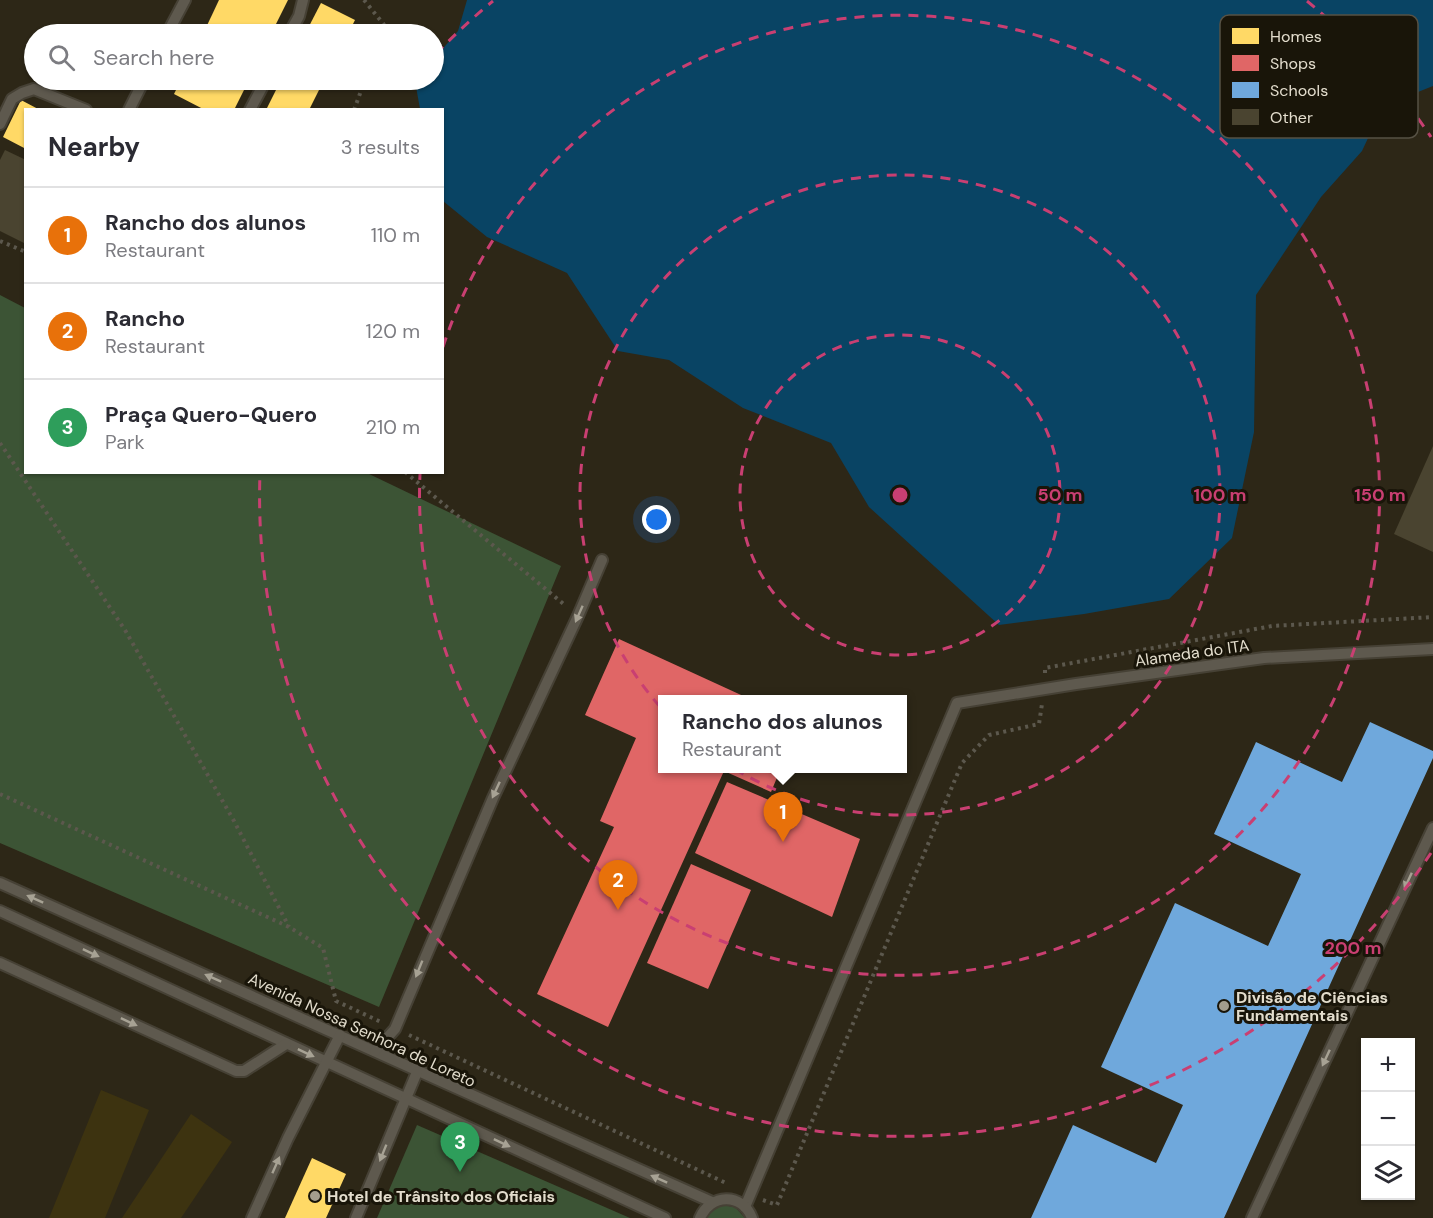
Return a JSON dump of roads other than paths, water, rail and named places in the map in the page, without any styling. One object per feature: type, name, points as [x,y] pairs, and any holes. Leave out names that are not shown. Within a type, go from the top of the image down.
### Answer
[{"type":"lane","points":[[172,24],[185,0]]},
{"type":"lane","points":[[295,24],[303,0]]},
{"type":"lane","points":[[0,124],[12,99],[31,90]]},
{"type":"lane","points":[[36,90],[81,108]]},
{"type":"lane","points":[[130,108],[139,90]]},
{"type":"lane","points":[[251,108],[261,90]]},
{"type":"lane","points":[[375,1051],[395,1029],[493,798],[602,560]]},
{"type":"lane","name":"Alameda do ITA","points":[[752,1214],[750,1194],[957,703],[1044,688],[1264,658],[1433,649]]},
{"type":"lane","points":[[1251,1218],[1433,828]]},
{"type":"lane","name":"Avenida Nossa Senhora de Loreto","points":[[0,884],[712,1203]]},
{"type":"lane","points":[[0,911],[665,1218]]},
{"type":"lane","points":[[0,963],[236,1071],[244,1071],[286,1044]]},
{"type":"lane","points":[[252,1218],[288,1138],[340,1035]]},
{"type":"lane","points":[[356,1218],[417,1072]]},
{"type":"lane","points":[[700,1218],[705,1208],[720,1199],[738,1201],[752,1214]]},
{"type":"water","points":[[467,0],[1433,0],[1433,86],[1418,92],[1418,15],[1220,15],[1220,138],[1368,138],[1362,151],[1321,197],[1256,295],[1254,432],[1232,538],[1169,599],[1084,614],[999,625],[869,507],[831,443],[743,408],[669,360],[618,351],[567,273],[487,237],[444,202],[444,108],[420,108],[417,90],[444,90],[444,47],[458,31]]},
{"type":"place","name":"Rancho dos alunos","points":[[783,842]]},
{"type":"place","name":"Rancho","points":[[618,910]]},
{"type":"place","name":"Divisão de Ciências Fundamentais","points":[[1224,1006]]},
{"type":"place","name":"Praça Quero-Quero","points":[[460,1172]]},
{"type":"place","name":"Hotel de Trânsito dos Oficiais","points":[[315,1196]]}]
